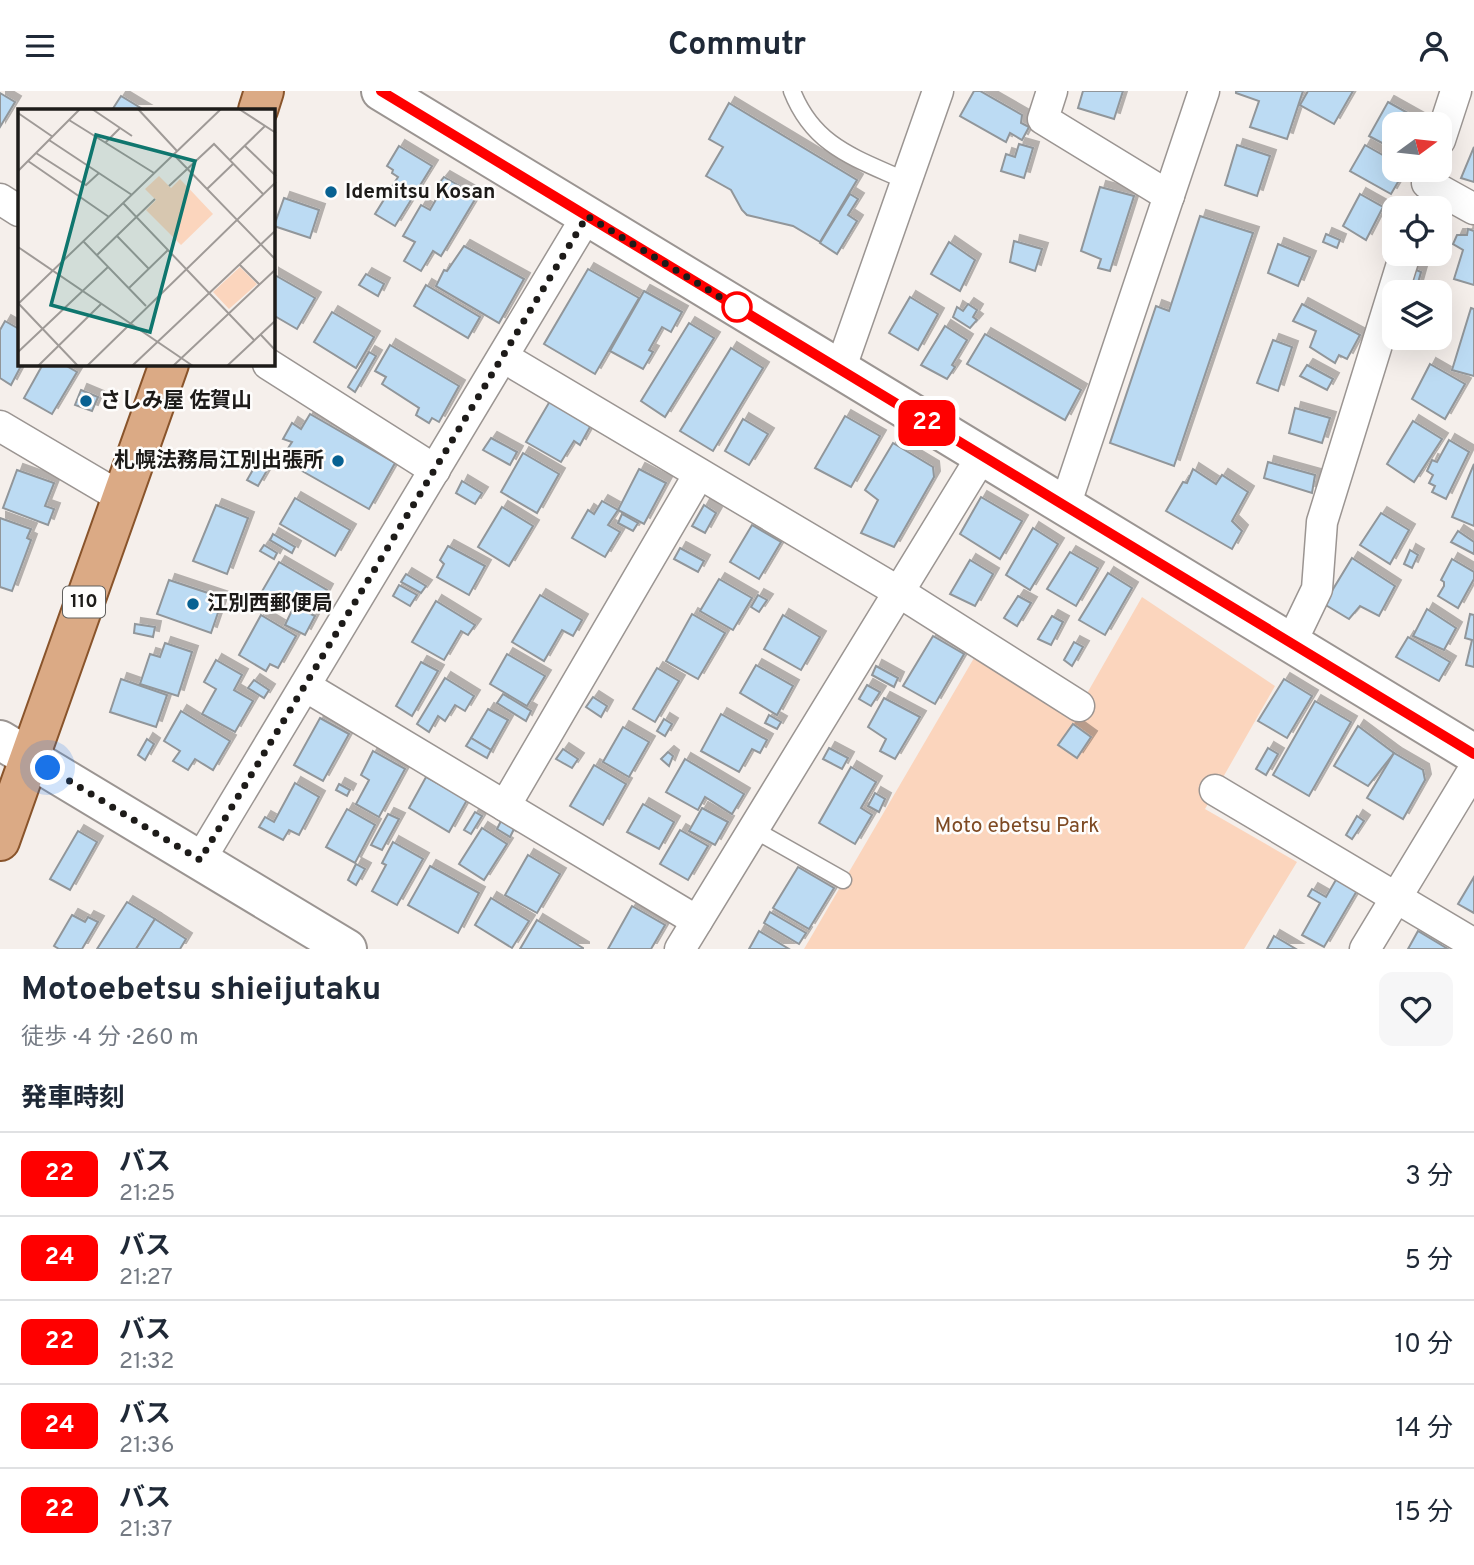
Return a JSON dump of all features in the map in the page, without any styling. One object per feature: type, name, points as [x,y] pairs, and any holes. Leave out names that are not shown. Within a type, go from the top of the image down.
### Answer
[{"type":"main road","points":[[258,109],[264,91]]},
{"type":"main road","name":"110","points":[[0,841],[14,748],[122,498],[168,366]]},
{"type":"street","points":[[381,91],[1474,754]]},
{"type":"street","points":[[840,370],[938,91]]},
{"type":"street","points":[[1052,91],[1043,119],[1169,196]]},
{"type":"street","points":[[1065,506],[1204,91]]},
{"type":"street","points":[[1449,112],[1455,91]]},
{"type":"street","points":[[1426,187],[1474,209]]},
{"type":"street","points":[[0,199],[18,210]]},
{"type":"street","points":[[200,860],[587,216]]},
{"type":"street","points":[[1291,643],[1317,589],[1322,522],[1401,266]]},
{"type":"street","points":[[503,357],[899,592],[1079,706]]},
{"type":"street","points":[[271,366],[435,470]]},
{"type":"street","points":[[0,426],[122,498]]},
{"type":"street","points":[[680,949],[982,456]]},
{"type":"street","points":[[505,806],[699,474]]},
{"type":"street","points":[[305,686],[697,921]]},
{"type":"street","points":[[14,748],[347,949]]},
{"type":"street","points":[[1365,949],[1474,769]]},
{"type":"street","points":[[1216,790],[1474,944]]},
{"type":"lane","points":[[792,91],[814,131],[842,152],[906,181]]},
{"type":"lane","points":[[753,829],[843,880]]},
{"type":"green space","name":"Moto ebetsu Park","points":[[1142,597],[1275,686],[1205,809],[1297,862],[1244,949],[804,949],[974,658],[1073,718]]},
{"type":"building","points":[[974,91],[980,91],[1022,115],[1021,123],[1029,127],[1022,140],[1010,133],[1006,142],[960,116]]},
{"type":"building","points":[[1083,91],[1123,91],[1114,119],[1078,108]]},
{"type":"building","points":[[1236,91],[1303,91],[1287,139],[1250,127],[1259,101]]},
{"type":"building","points":[[1308,91],[1353,91],[1334,124],[1300,105]]},
{"type":"building","points":[[0,93],[15,102],[0,127]]},
{"type":"building","points":[[121,96],[142,109],[113,109]]},
{"type":"building","points":[[1388,102],[1406,112],[1382,112]]},
{"type":"building","points":[[729,103],[857,180],[820,242],[793,226],[747,215],[731,190],[706,176],[723,147],[709,139]]},
{"type":"building","points":[[1382,113],[1382,143],[1369,136]]},
{"type":"building","points":[[1019,144],[1033,148],[1024,178],[1001,171],[1006,154],[1015,157]]},
{"type":"building","points":[[1237,145],[1270,156],[1257,196],[1225,185]]},
{"type":"building","points":[[1365,145],[1382,155],[1382,182],[1398,182],[1391,194],[1350,171]]},
{"type":"building","points":[[399,146],[432,166],[395,226],[375,214],[398,177],[387,166]]},
{"type":"building","points":[[1474,147],[1474,182],[1461,178]]},
{"type":"building","points":[[444,177],[477,196],[441,256],[433,251],[421,271],[404,261],[415,242],[403,236],[421,205],[430,210],[442,189],[440,182]]},
{"type":"building","points":[[1100,187],[1134,196],[1110,271],[1098,268],[1101,259],[1081,251]]},
{"type":"building","points":[[850,194],[858,199],[848,215],[857,221],[837,254],[820,243]]},
{"type":"building","points":[[1360,194],[1382,206],[1366,240],[1343,226]]},
{"type":"building","points":[[284,198],[319,210],[310,238],[275,226]]},
{"type":"building","points":[[1200,216],[1253,233],[1174,466],[1110,443],[1156,306],[1169,311]]},
{"type":"building","points":[[1468,229],[1474,231],[1474,285],[1454,279],[1463,250],[1453,244],[1457,235],[1467,235]]},
{"type":"building","points":[[1326,234],[1340,240],[1337,248],[1323,242]]},
{"type":"building","points":[[1014,241],[1042,249],[1035,271],[1010,262]]},
{"type":"building","points":[[949,242],[975,260],[960,291],[931,274]]},
{"type":"building","points":[[1278,244],[1310,257],[1298,286],[1268,273]]},
{"type":"building","points":[[464,246],[524,279],[499,323],[436,286],[444,270],[447,271]]},
{"type":"building","points":[[588,269],[639,298],[595,374],[544,344]]},
{"type":"building","points":[[1414,269],[1421,272],[1419,280],[1410,280]]},
{"type":"building","points":[[366,274],[384,284],[378,296],[359,285]]},
{"type":"building","points":[[275,275],[315,298],[297,329],[275,316]]},
{"type":"building","points":[[426,285],[480,317],[468,338],[414,306]]},
{"type":"building","points":[[644,291],[682,312],[671,332],[662,327],[649,350],[653,352],[643,369],[610,351]]},
{"type":"building","points":[[910,297],[938,314],[918,350],[889,333]]},
{"type":"building","points":[[968,304],[977,310],[973,317],[977,320],[970,328],[953,317],[957,307],[963,311]]},
{"type":"building","points":[[1302,304],[1360,335],[1347,359],[1339,355],[1335,363],[1310,347],[1316,331],[1293,321]]},
{"type":"building","points":[[1471,308],[1474,309],[1474,376],[1452,370]]},
{"type":"building","points":[[332,312],[374,337],[356,368],[314,342]]},
{"type":"building","points":[[5,321],[18,328],[18,366],[21,366],[11,385],[0,378],[0,330]]},
{"type":"building","points":[[689,323],[714,338],[665,417],[641,401]]},
{"type":"building","points":[[945,326],[967,340],[947,379],[921,365]]},
{"type":"building","points":[[985,334],[1081,390],[1065,420],[967,364]]},
{"type":"building","points":[[1273,340],[1292,347],[1278,391],[1257,383]]},
{"type":"building","points":[[390,345],[459,386],[439,422],[432,418],[429,423],[416,415],[419,408],[382,384],[386,377],[375,371]]},
{"type":"building","points":[[731,348],[763,368],[713,451],[680,431]]},
{"type":"building","points":[[369,352],[376,356],[355,392],[348,387]]},
{"type":"building","points":[[1430,364],[1465,384],[1445,419],[1412,399]]},
{"type":"building","points":[[1307,365],[1333,379],[1327,390],[1300,376]]},
{"type":"building","points":[[42,366],[66,366],[77,372],[52,414],[24,398]]},
{"type":"building","name":"さしみ屋 佐賀山","points":[[81,390],[98,397],[92,411],[75,405]]},
{"type":"building","points":[[550,401],[591,425],[580,445],[574,441],[561,462],[526,442]]},
{"type":"building","points":[[1295,408],[1330,418],[1322,443],[1289,433]]},
{"type":"building","name":"札幌法務局江別出張所","points":[[310,414],[395,463],[369,509],[281,459],[292,442],[283,439],[292,423],[301,429]]},
{"type":"building","points":[[845,416],[880,436],[851,487],[815,468]]},
{"type":"building","points":[[743,419],[768,434],[749,465],[725,451]]},
{"type":"building","points":[[1413,421],[1442,439],[1414,482],[1387,464]]},
{"type":"building","points":[[491,438],[517,452],[510,465],[483,450]]},
{"type":"building","points":[[1449,440],[1469,452],[1446,499],[1432,492],[1435,486],[1429,483],[1433,475],[1427,471],[1432,460],[1437,462]]},
{"type":"building","points":[[893,443],[933,467],[934,477],[894,547],[861,533],[878,500],[865,490]]},
{"type":"building","points":[[523,453],[559,474],[537,513],[501,492]]},
{"type":"building","points":[[258,461],[269,467],[258,486],[247,480]]},
{"type":"building","points":[[1268,462],[1315,475],[1312,493],[1264,478]]},
{"type":"building","points":[[1474,464],[1474,526],[1452,517]]},
{"type":"building","points":[[639,469],[666,483],[644,524],[618,510]]},
{"type":"building","points":[[1193,469],[1216,484],[1222,475],[1248,492],[1232,521],[1242,531],[1232,549],[1166,511],[1183,482],[1187,483]]},
{"type":"building","points":[[17,470],[54,483],[45,506],[54,509],[48,525],[3,508]]},
{"type":"building","points":[[462,481],[482,493],[475,504],[456,493]]},
{"type":"building","points":[[981,497],[1022,521],[1000,559],[960,534]]},
{"type":"building","points":[[295,498],[350,530],[335,556],[280,524]]},
{"type":"building","points":[[602,501],[618,510],[608,525],[620,532],[605,557],[572,538],[588,510],[594,514]]},
{"type":"building","points":[[216,505],[248,518],[227,574],[193,561]]},
{"type":"building","points":[[704,505],[716,513],[705,533],[692,526]]},
{"type":"building","points":[[502,507],[533,526],[509,566],[478,547]]},
{"type":"building","points":[[1381,513],[1409,530],[1390,564],[1360,545]]},
{"type":"building","points":[[622,514],[638,523],[633,531],[618,523]]},
{"type":"building","points":[[0,518],[31,529],[27,538],[31,540],[12,591],[0,587]]},
{"type":"building","points":[[752,525],[781,542],[759,579],[730,562]]},
{"type":"building","points":[[1033,528],[1058,544],[1030,590],[1006,575]]},
{"type":"building","points":[[1458,531],[1474,542],[1474,554],[1451,542]]},
{"type":"building","points":[[273,534],[295,547],[292,553],[270,540]]},
{"type":"building","points":[[264,545],[277,553],[274,559],[260,551]]},
{"type":"building","points":[[448,546],[485,566],[469,595],[437,577],[444,564],[440,560]]},
{"type":"building","points":[[680,548],[704,561],[698,572],[674,559]]},
{"type":"building","points":[[1410,550],[1418,555],[1412,568],[1404,564]]},
{"type":"building","points":[[1070,552],[1098,568],[1076,606],[1047,589]]},
{"type":"building","points":[[1352,558],[1395,586],[1379,616],[1360,606],[1349,619],[1324,604]]},
{"type":"building","points":[[1452,559],[1474,572],[1474,579],[1458,608],[1438,596],[1444,586],[1441,580]]},
{"type":"building","points":[[970,560],[993,574],[975,606],[950,594]]},
{"type":"building","points":[[279,562],[327,590],[316,611],[294,598],[288,608],[261,593]]},
{"type":"building","points":[[1108,573],[1132,588],[1105,635],[1079,620]]},
{"type":"building","points":[[406,574],[426,586],[421,593],[401,582]]},
{"type":"building","points":[[719,579],[752,598],[733,630],[700,611]]},
{"type":"building","points":[[169,580],[223,598],[211,633],[157,614]]},
{"type":"building","points":[[399,585],[417,595],[410,606],[393,596]]},
{"type":"building","points":[[540,595],[582,620],[573,636],[562,630],[544,661],[512,642]]},
{"type":"building","points":[[758,595],[767,600],[759,612],[751,607]]},
{"type":"building","points":[[1018,596],[1031,603],[1017,626],[1004,618]]},
{"type":"building","points":[[436,601],[475,625],[468,635],[461,631],[444,660],[412,642]]},
{"type":"building","points":[[294,606],[315,616],[305,635],[285,625]]},
{"type":"building","points":[[1427,609],[1456,628],[1444,650],[1413,636]]},
{"type":"building","points":[[692,614],[725,633],[698,679],[666,661]]},
{"type":"building","points":[[1470,614],[1474,615],[1474,667],[1466,665],[1472,640],[1465,638]]},
{"type":"building","points":[[261,615],[296,636],[278,668],[270,664],[266,671],[239,655]]},
{"type":"building","points":[[783,615],[820,637],[801,670],[764,649]]},
{"type":"building","points":[[1052,616],[1063,622],[1051,645],[1038,639]]},
{"type":"building","points":[[135,624],[155,627],[153,637],[134,633]]},
{"type":"building","points":[[933,636],[964,654],[935,704],[903,686]]},
{"type":"building","points":[[1408,637],[1450,662],[1439,681],[1396,657]]},
{"type":"building","points":[[1074,642],[1083,647],[1072,666],[1064,660]]},
{"type":"building","points":[[165,643],[192,652],[178,696],[140,684],[150,654],[160,657]]},
{"type":"building","points":[[507,654],[545,676],[527,706],[490,684]]},
{"type":"building","points":[[216,660],[242,675],[234,690],[253,701],[235,732],[202,714],[216,689],[204,682]]},
{"type":"building","points":[[421,662],[438,671],[412,716],[396,706]]},
{"type":"building","points":[[756,665],[793,686],[777,715],[740,693]]},
{"type":"building","points":[[876,666],[898,678],[894,687],[872,675]]},
{"type":"building","points":[[657,668],[679,681],[655,722],[633,709]]},
{"type":"building","points":[[445,678],[474,696],[465,711],[455,705],[445,721],[438,716],[429,732],[417,724]]},
{"type":"building","points":[[121,679],[167,695],[156,727],[110,712]]},
{"type":"building","points":[[1284,679],[1312,696],[1287,738],[1258,721]]},
{"type":"building","points":[[254,680],[269,690],[264,698],[248,688]]},
{"type":"building","points":[[867,685],[880,692],[871,706],[859,699]]},
{"type":"building","points":[[503,694],[531,711],[526,721],[497,703]]},
{"type":"building","points":[[593,697],[607,706],[601,717],[586,707]]},
{"type":"building","points":[[884,698],[920,717],[895,759],[880,751],[886,739],[868,727]]},
{"type":"building","points":[[1315,701],[1351,722],[1309,796],[1273,775]]},
{"type":"building","points":[[488,709],[508,720],[491,750],[471,738]]},
{"type":"building","points":[[181,711],[230,741],[213,770],[195,759],[188,770],[173,761],[180,751],[164,741]]},
{"type":"building","points":[[721,714],[767,740],[760,753],[752,749],[739,772],[701,751]]},
{"type":"building","points":[[769,715],[781,722],[777,729],[765,723]]},
{"type":"building","points":[[320,718],[349,734],[323,781],[294,765]]},
{"type":"building","points":[[664,719],[672,724],[665,736],[657,731]]},
{"type":"building","points":[[1073,724],[1091,737],[1077,758],[1058,745]]},
{"type":"building","points":[[1358,726],[1394,753],[1368,786],[1334,766]]},
{"type":"building","points":[[623,727],[649,742],[629,777],[603,762]]},
{"type":"building","points":[[471,738],[491,750],[487,758],[466,746]]},
{"type":"building","points":[[147,739],[154,744],[145,760],[138,755]]},
{"type":"building","points":[[829,748],[848,758],[842,769],[823,759]]},
{"type":"building","points":[[1268,748],[1278,754],[1266,775],[1256,769]]},
{"type":"building","points":[[563,749],[578,759],[572,768],[556,759]]},
{"type":"building","points":[[373,751],[405,769],[379,817],[356,804],[369,780],[361,775]]},
{"type":"building","points":[[668,752],[673,756],[669,766],[661,759]]},
{"type":"building","points":[[1394,753],[1423,770],[1425,780],[1403,819],[1367,798]]},
{"type":"building","points":[[685,759],[744,794],[732,814],[705,797],[698,810],[666,792]]},
{"type":"building","points":[[594,765],[626,784],[603,825],[570,806]]},
{"type":"building","points":[[851,767],[876,782],[861,808],[872,815],[855,844],[819,823]]},
{"type":"building","points":[[426,777],[467,800],[449,832],[409,808]]},
{"type":"building","points":[[295,783],[319,797],[299,835],[289,830],[283,840],[259,827],[265,817],[274,822]]},
{"type":"building","points":[[339,784],[350,790],[347,796],[336,790]]},
{"type":"building","points":[[875,793],[885,799],[879,812],[868,806]]},
{"type":"building","points":[[643,804],[674,822],[659,849],[627,832]]},
{"type":"building","points":[[702,808],[728,822],[715,845],[689,831]]},
{"type":"building","points":[[347,809],[375,825],[355,863],[326,847]]},
{"type":"building","points":[[475,812],[482,816],[471,834],[464,830]]},
{"type":"building","points":[[388,814],[399,819],[382,850],[371,845]]},
{"type":"building","points":[[1357,816],[1364,821],[1352,839],[1346,835]]},
{"type":"building","points":[[501,821],[514,829],[510,837],[497,829]]},
{"type":"building","points":[[482,828],[507,844],[484,880],[459,864]]},
{"type":"building","points":[[680,830],[708,846],[688,880],[660,864]]},
{"type":"building","points":[[78,831],[97,842],[70,890],[50,879]]},
{"type":"building","points":[[393,842],[423,859],[397,905],[372,891],[386,865],[382,863]]},
{"type":"building","points":[[528,855],[560,874],[537,913],[505,895]]},
{"type":"building","points":[[356,864],[365,869],[356,885],[348,880]]},
{"type":"building","points":[[430,866],[479,893],[458,933],[408,905]]},
{"type":"building","points":[[798,867],[834,888],[809,929],[773,908]]},
{"type":"building","points":[[1474,877],[1474,913],[1458,904]]},
{"type":"building","points":[[1337,878],[1358,889],[1324,947],[1302,935],[1320,903],[1308,896],[1312,889],[1326,897]]},
{"type":"building","points":[[491,898],[529,921],[512,948],[475,925]]},
{"type":"building","points":[[127,902],[155,919],[136,949],[97,949]]},
{"type":"building","points":[[632,906],[665,925],[651,949],[608,949]]},
{"type":"building","points":[[770,912],[806,933],[799,944],[764,923]]},
{"type":"building","points":[[72,915],[85,922],[88,917],[98,922],[82,949],[59,949],[54,946]]},
{"type":"building","points":[[155,919],[186,939],[180,949],[136,949]]},
{"type":"building","points":[[537,920],[583,948],[583,949],[520,949]]},
{"type":"building","points":[[759,931],[789,949],[749,949]]},
{"type":"building","points":[[1418,931],[1448,949],[1408,949]]},
{"type":"building","points":[[1274,936],[1296,949],[1267,949]]},
{"type":"bus line","name":"22","points":[[381,91],[1474,754]]},
{"type":"place","name":"Idemitsu Kosan","points":[[331,192]]},
{"type":"place","name":"さしみ屋 佐賀山","points":[[86,401]]},
{"type":"place","name":"札幌法務局江別出張所","points":[[338,461]]},
{"type":"place","name":"江別西郵便局","points":[[193,604]]},
{"type":"route","points":[[48,768],[200,860],[587,216],[748,314],[737,307]]}]
